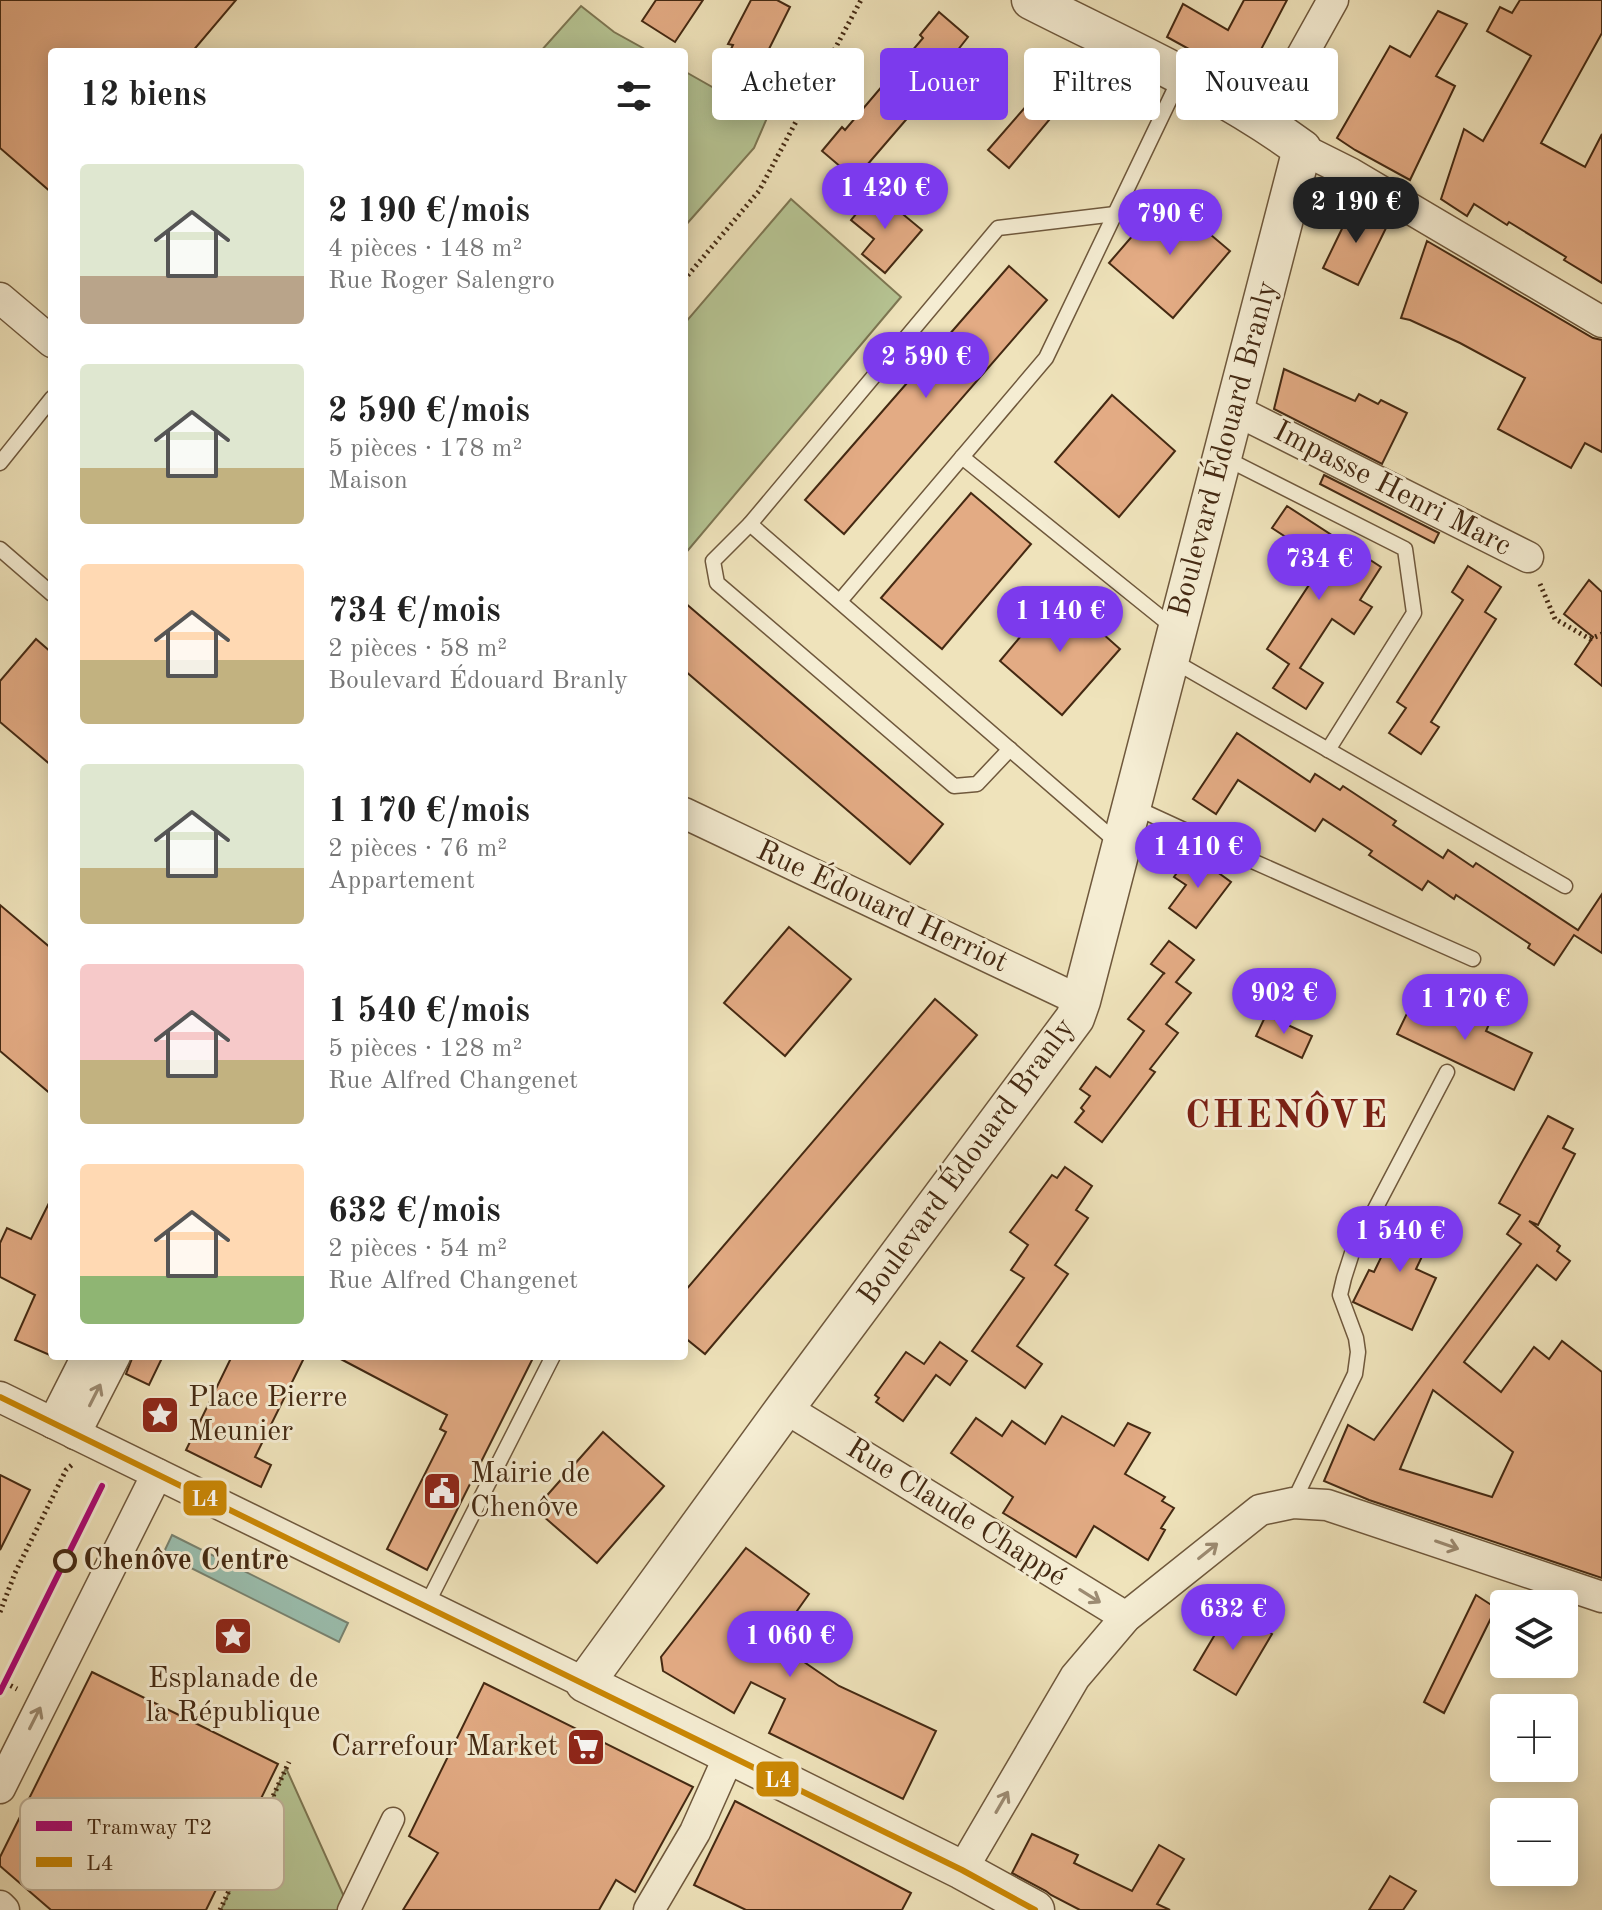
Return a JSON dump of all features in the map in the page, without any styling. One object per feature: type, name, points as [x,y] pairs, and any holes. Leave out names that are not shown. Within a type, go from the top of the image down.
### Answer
[{"type":"street","points":[[1031,0],[1176,73]]},
{"type":"street","points":[[1265,122],[1333,0]]},
{"type":"street","points":[[1261,120],[1302,149],[1350,173],[1602,322]]},
{"type":"street","name":"Boulevard Édouard Branly","points":[[585,1683],[1075,1018],[1302,149]]},
{"type":"street","points":[[0,298],[48,339]]},
{"type":"street","name":"Impasse Henri Marc","points":[[1235,410],[1528,557]]},
{"type":"street","name":"Rue Édouard Herriot","points":[[688,815],[1081,1001]]},
{"type":"street","points":[[74,1433],[86,1360]]},
{"type":"street","points":[[74,1433],[113,1360]]},
{"type":"street","points":[[0,1397],[962,1870],[1018,1906]]},
{"type":"street","name":"Rue Claude Chappé","points":[[785,1408],[1126,1617]]},
{"type":"street","points":[[0,1788],[157,1474]]},
{"type":"street","points":[[962,1870],[1075,1677],[1126,1617],[1260,1510],[1293,1503],[1327,1505],[1602,1597]]},
{"type":"street","points":[[649,1910],[695,1832],[729,1756]]},
{"type":"street","points":[[349,1910],[393,1819]]},
{"type":"lane","points":[[840,601],[1046,358],[1176,86]]},
{"type":"lane","points":[[1010,749],[977,784],[954,786],[717,583],[713,561],[750,524],[998,228],[1115,214]]},
{"type":"lane","points":[[0,463],[48,403]]},
{"type":"lane","points":[[962,457],[1174,644],[1328,750],[1565,886]]},
{"type":"lane","points":[[1222,457],[1405,549],[1414,613],[1328,750]]},
{"type":"lane","points":[[750,524],[1121,846]]},
{"type":"lane","points":[[0,549],[48,591]]},
{"type":"lane","points":[[1132,805],[1473,959]]},
{"type":"lane","points":[[1293,1503],[1355,1374],[1356,1338],[1340,1295],[1352,1253],[1447,1072]]},
{"type":"lane","points":[[426,1606],[551,1360]]},
{"type":"path","points":[[688,275],[759,191],[861,0]]},
{"type":"path","name":"Impasse Henri Marc","points":[[1528,557],[1555,619],[1590,639],[1602,634]]},
{"type":"path","points":[[0,1612],[15,1573],[66,1470],[74,1433]]},
{"type":"path","points":[[272,1798],[289,1762]]},
{"type":"path","points":[[220,1910],[229,1890]]},
{"type":"green space","points":[[581,6],[614,32],[643,48],[544,48]]},
{"type":"green space","points":[[688,73],[712,87],[712,120],[766,120],[754,148],[688,222]]},
{"type":"green space","points":[[791,199],[901,297],[688,550],[688,319]]},
{"type":"green space","points":[[286,1768],[350,1910],[221,1910],[230,1890],[284,1890],[284,1798],[272,1798]]},
{"type":"shaded area","points":[[172,1535],[348,1623],[339,1642],[163,1554]]},
{"type":"building","points":[[0,0],[236,0],[195,48],[48,48],[48,190],[0,148]]},
{"type":"building","points":[[656,0],[703,0],[675,42],[642,21]]},
{"type":"building","points":[[751,0],[777,0],[790,7],[770,48],[732,48],[733,45],[728,44]]},
{"type":"building","points":[[1244,0],[1287,0],[1262,48],[1187,48],[1167,37],[1183,4],[1228,30]]},
{"type":"building","points":[[1520,0],[1602,0],[1602,33],[1541,143],[1585,167],[1602,134],[1602,283],[1509,222],[1507,225],[1474,204],[1467,216],[1441,199],[1464,129],[1483,141],[1531,56],[1487,31],[1500,7],[1512,13]]},
{"type":"building","points":[[1438,11],[1467,24],[1436,76],[1455,86],[1410,180],[1337,138],[1390,46],[1410,57]]},
{"type":"building","points":[[939,12],[968,37],[959,48],[915,48],[923,38],[920,35]]},
{"type":"building","points":[[880,89],[880,120],[906,120],[855,179],[822,151],[842,127],[845,130],[853,120],[864,120],[864,108]]},
{"type":"building","points":[[1024,109],[1024,120],[1049,120],[1009,168],[988,150]]},
{"type":"building","points":[[875,191],[922,230],[885,273],[862,254],[874,239],[851,220]]},
{"type":"building","points":[[1166,197],[1230,251],[1173,318],[1109,263]]},
{"type":"building","points":[[1352,208],[1362,208],[1389,222],[1358,285],[1323,268]]},
{"type":"building","points":[[1427,241],[1593,338],[1602,340],[1602,452],[1585,443],[1571,468],[1498,429],[1525,378],[1460,343],[1401,318]]},
{"type":"building","points":[[1009,266],[1047,300],[844,534],[805,500]]},
{"type":"building","points":[[1284,369],[1355,401],[1359,394],[1378,404],[1381,400],[1407,413],[1382,464],[1274,409]]},
{"type":"building","points":[[1112,395],[1175,451],[1119,517],[1055,462]]},
{"type":"building","points":[[1324,475],[1439,533],[1434,543],[1320,484]]},
{"type":"building","points":[[971,493],[1031,544],[942,649],[881,598]]},
{"type":"building","points":[[1287,506],[1381,567],[1360,600],[1372,607],[1354,634],[1332,619],[1300,668],[1323,683],[1306,709],[1273,688],[1289,664],[1267,649],[1324,562],[1272,528]]},
{"type":"building","points":[[1468,566],[1501,587],[1485,612],[1496,619],[1431,722],[1439,727],[1421,754],[1389,733],[1406,708],[1397,702],[1463,600],[1452,592]]},
{"type":"building","points":[[1589,580],[1602,592],[1602,686],[1575,664],[1593,637],[1564,614]]},
{"type":"building","points":[[1057,593],[1120,649],[1062,715],[1000,661]]},
{"type":"building","points":[[688,605],[943,824],[910,864],[688,673]]},
{"type":"building","points":[[36,639],[48,650],[48,763],[0,722],[0,681]]},
{"type":"building","points":[[1237,733],[1310,782],[1315,774],[1340,790],[1343,786],[1396,821],[1393,825],[1443,858],[1448,850],[1473,867],[1476,863],[1578,930],[1602,894],[1602,953],[1574,935],[1554,965],[1528,948],[1530,944],[1456,895],[1454,899],[1428,881],[1422,890],[1369,855],[1372,851],[1323,819],[1315,831],[1238,780],[1216,814],[1193,799]]},
{"type":"building","points":[[1191,853],[1231,882],[1196,928],[1169,908],[1186,885],[1174,877]]},
{"type":"building","points":[[0,905],[48,946],[48,1092],[0,1051]]},
{"type":"building","points":[[789,927],[851,979],[785,1056],[724,1003]]},
{"type":"building","points":[[1169,941],[1194,960],[1176,982],[1191,993],[1166,1024],[1178,1033],[1150,1069],[1155,1072],[1102,1142],[1075,1122],[1090,1096],[1080,1089],[1096,1067],[1110,1077],[1144,1031],[1128,1019],[1164,973],[1151,964]]},
{"type":"building","points":[[1415,997],[1461,1019],[1464,1010],[1490,1022],[1486,1031],[1532,1053],[1514,1090],[1397,1034]]},
{"type":"building","points":[[935,999],[977,1035],[705,1354],[688,1340],[688,1287]]},
{"type":"building","points":[[1266,1015],[1312,1036],[1302,1058],[1256,1036]]},
{"type":"building","points":[[1548,1116],[1573,1129],[1563,1148],[1575,1154],[1538,1225],[1529,1221],[1560,1246],[1557,1251],[1570,1261],[1556,1280],[1537,1265],[1464,1362],[1501,1392],[1534,1347],[1549,1359],[1562,1341],[1602,1372],[1602,1578],[1369,1500],[1324,1481],[1348,1425],[1374,1440],[1521,1244],[1507,1234],[1520,1215],[1499,1203]],"holes":[[[1433,1390],[1513,1452],[1492,1497],[1400,1469]]]},
{"type":"building","points":[[1065,1167],[1092,1186],[1076,1210],[1088,1218],[1055,1265],[1068,1274],[1017,1346],[1042,1364],[1025,1388],[972,1351],[1024,1278],[1011,1270],[1028,1245],[1010,1232],[1052,1175],[1057,1178]]},
{"type":"building","points":[[48,1205],[48,1354],[15,1340],[35,1295],[0,1277],[0,1243],[7,1228],[31,1239]]},
{"type":"building","points":[[1404,1210],[1437,1225],[1416,1269],[1436,1278],[1412,1330],[1353,1302],[1369,1270],[1374,1272]]},
{"type":"building","points":[[940,1342],[967,1361],[950,1385],[936,1375],[903,1421],[876,1402],[879,1398],[875,1395],[906,1352],[924,1364]]},
{"type":"building","points":[[131,1360],[161,1360],[149,1385],[126,1374]]},
{"type":"building","points":[[230,1360],[303,1360],[255,1457],[271,1465],[261,1487],[186,1450]]},
{"type":"building","name":"Mairie de Chenôve","points":[[343,1360],[532,1360],[427,1570],[387,1549],[446,1432],[440,1429],[447,1415]]},
{"type":"building","points":[[1062,1416],[1114,1446],[1128,1423],[1150,1433],[1125,1474],[1165,1497],[1162,1501],[1174,1508],[1161,1528],[1165,1530],[1148,1560],[1094,1526],[1076,1557],[1003,1513],[1013,1497],[951,1453],[976,1418],[1002,1436],[1012,1421],[1045,1444]]},
{"type":"building","points":[[603,1432],[664,1486],[597,1563],[535,1509]]},
{"type":"building","points":[[0,1475],[30,1490],[0,1550]]},
{"type":"building","points":[[746,1548],[809,1594],[775,1642],[839,1686],[936,1731],[903,1799],[769,1733],[785,1699],[751,1682],[734,1713],[663,1671],[661,1657]]},
{"type":"building","points":[[1476,1595],[1490,1604],[1490,1620],[1444,1713],[1424,1702]]},
{"type":"building","points":[[1230,1609],[1272,1634],[1236,1695],[1194,1670]]},
{"type":"building","points":[[92,1672],[278,1764],[261,1798],[29,1798]]},
{"type":"building","points":[[484,1683],[693,1787],[635,1892],[616,1880],[599,1910],[403,1910],[438,1853],[409,1836]]},
{"type":"building","points":[[735,1801],[911,1893],[902,1910],[746,1910],[694,1885]]},
{"type":"building","points":[[20,1817],[20,1883],[0,1866],[0,1857]]},
{"type":"building","points":[[1032,1834],[1078,1855],[1074,1863],[1132,1891],[1159,1845],[1184,1859],[1157,1904],[1170,1910],[1080,1910],[1051,1895],[1012,1873]]},
{"type":"building","points":[[1390,1876],[1416,1891],[1403,1910],[1369,1910]]},
{"type":"building","points":[[28,1890],[216,1890],[206,1910],[51,1910]]},
{"type":"tram line","name":"T2","points":[[0,1692],[102,1486]]},
{"type":"transit line","name":"L4","points":[[0,1397],[962,1870],[1035,1910]]},
{"type":"place","name":"Place Pierre Meunier","points":[[160,1415]]},
{"type":"place","name":"Mairie de Chenôve","points":[[442,1491]]},
{"type":"place","name":"Chenôve Centre","points":[[65,1561]]},
{"type":"place","name":"Esplanade de la République","points":[[233,1636]]},
{"type":"place","name":"Carrefour Market","points":[[586,1747]]},
{"type":"district","name":"CHENÔVE","points":[[1287,1117]]}]
